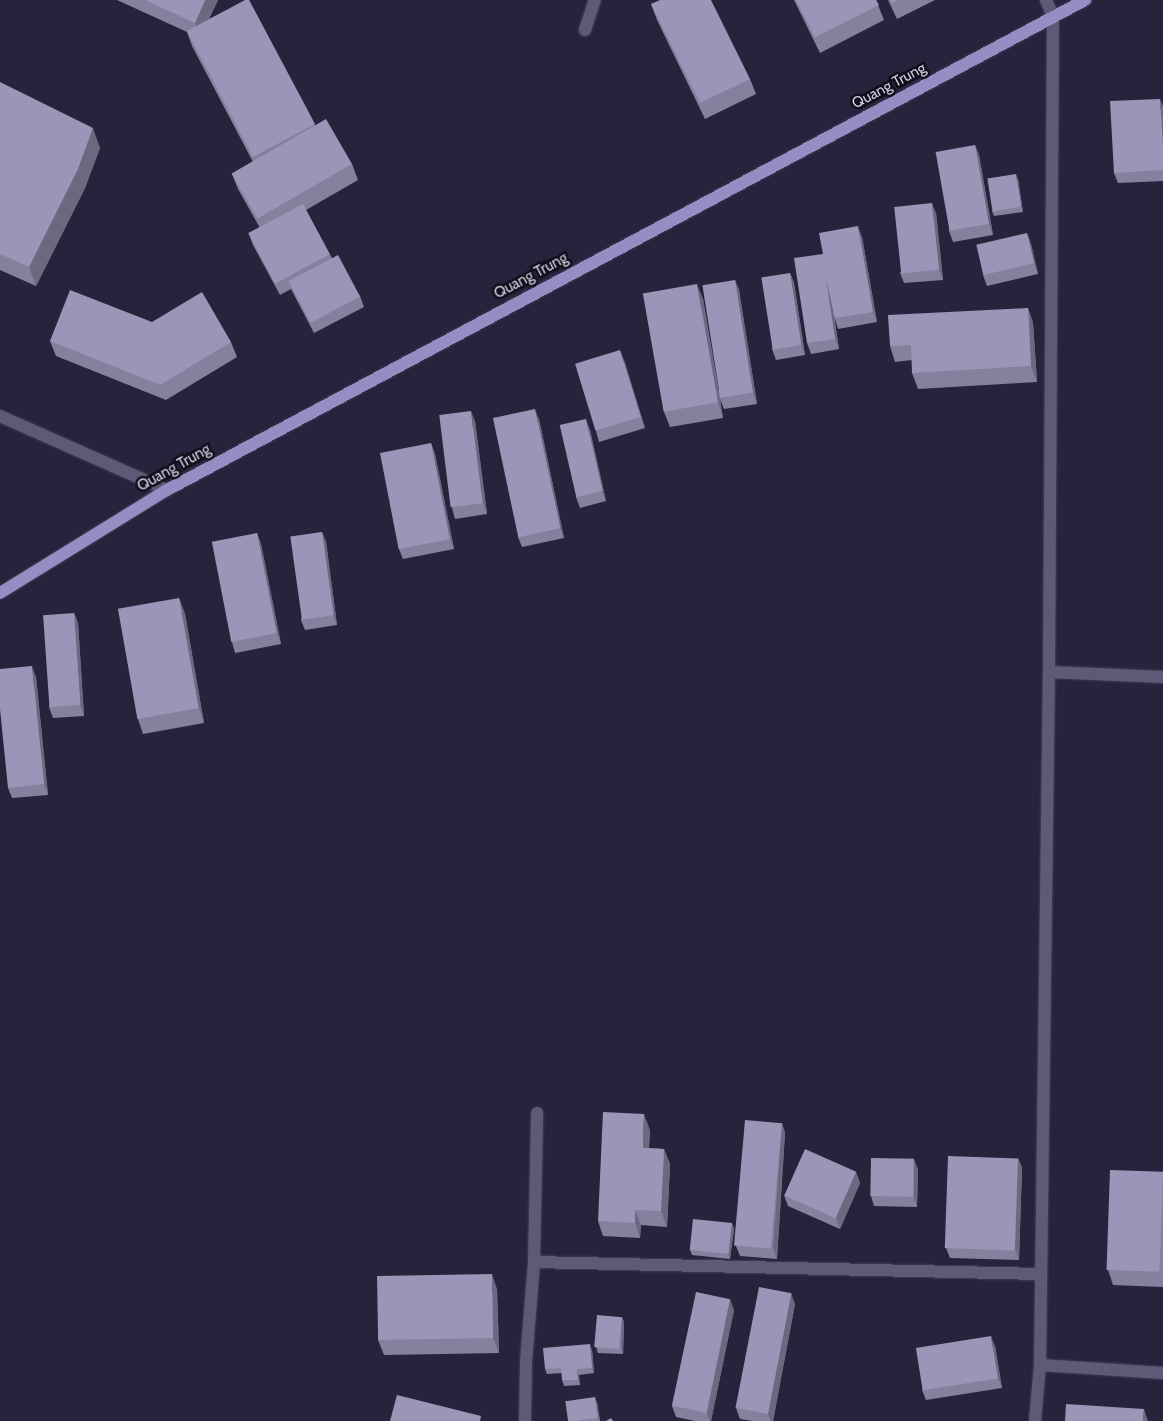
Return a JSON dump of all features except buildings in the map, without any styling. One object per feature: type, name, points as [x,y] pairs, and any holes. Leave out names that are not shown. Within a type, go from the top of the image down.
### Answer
[{"type":"main road","name":"Quang Trung","points":[[0,593],[167,490],[1085,0]]},
{"type":"street","points":[[585,30],[595,0]]},
{"type":"street","points":[[1035,1421],[1040,1365],[1049,672],[1054,16],[1046,0]]},
{"type":"street","points":[[0,416],[167,490]]},
{"type":"street","points":[[1049,672],[1163,678]]},
{"type":"street","points":[[525,1421],[526,1362],[534,1262],[537,1113]]},
{"type":"street","points":[[534,1262],[1040,1274]]},
{"type":"street","points":[[1040,1365],[1163,1373]]}]
